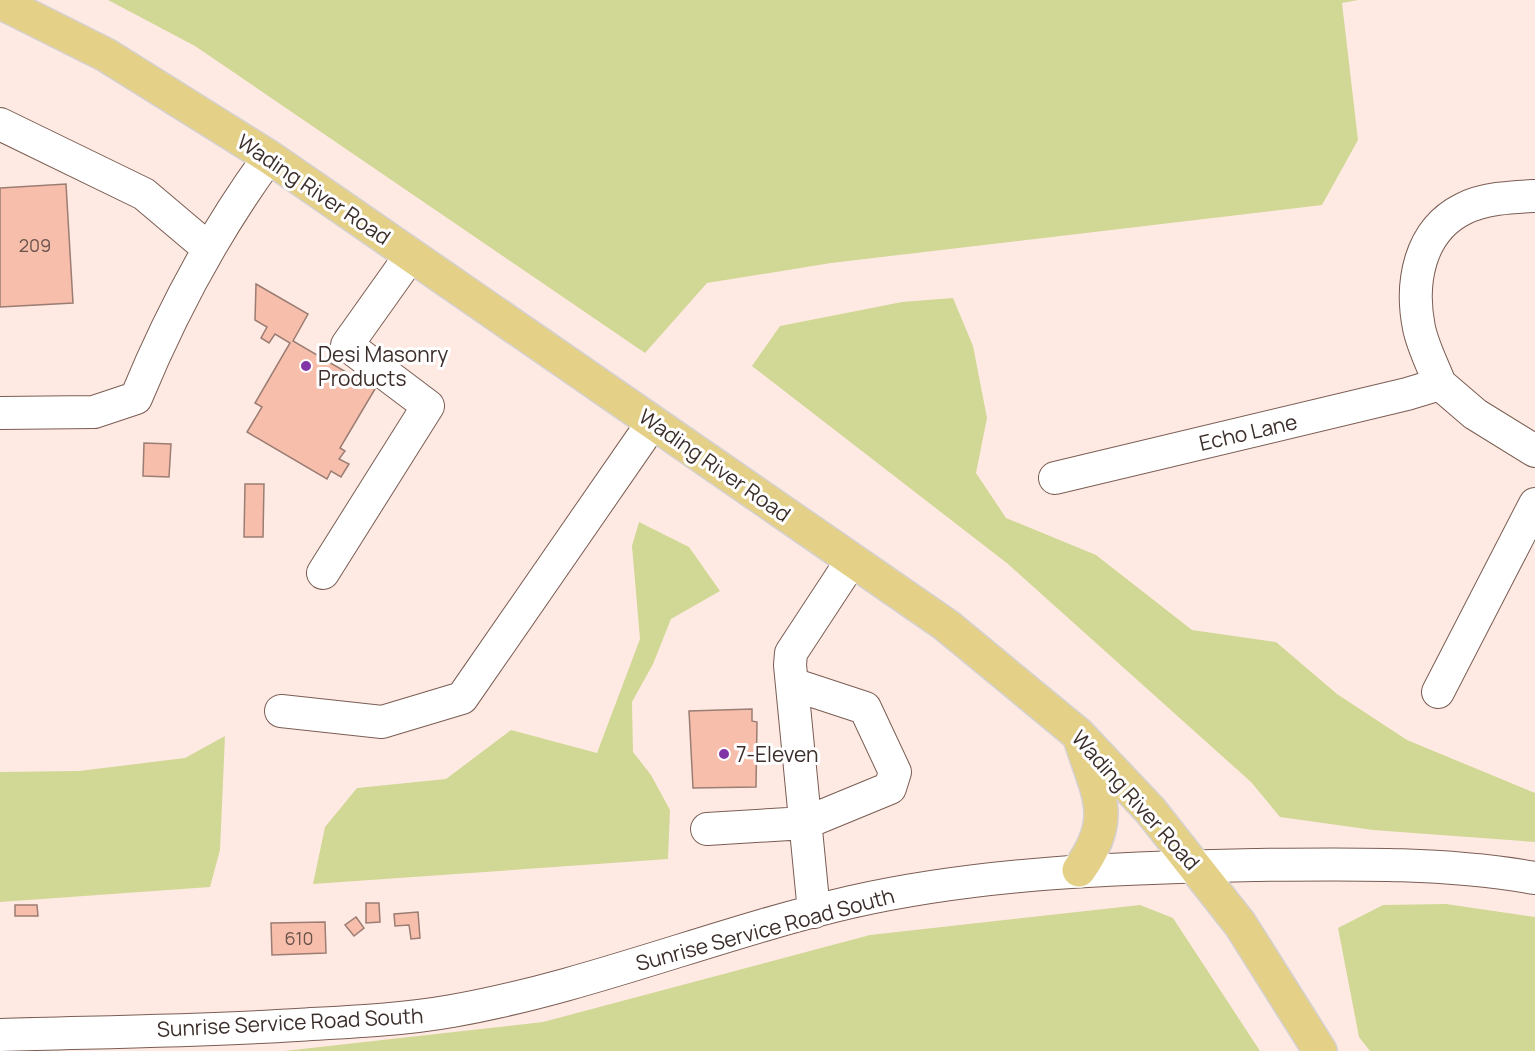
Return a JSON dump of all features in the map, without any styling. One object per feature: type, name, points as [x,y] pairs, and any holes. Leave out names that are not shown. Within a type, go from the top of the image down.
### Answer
[{"type":"main road","name":"Wading River Road","points":[[0,2],[106,55],[269,157],[946,625],[1078,734],[1150,810],[1197,866],[1268,966],[1319,1049]]},
{"type":"main road","points":[[1078,734],[1099,797],[1102,822],[1097,844],[1079,870]]},
{"type":"street","points":[[0,124],[144,194],[209,249]]},
{"type":"street","points":[[0,413],[94,412],[136,398],[165,328],[209,249],[269,157]]},
{"type":"street","points":[[1535,196],[1504,198],[1464,208],[1442,224],[1425,246],[1416,284],[1419,329],[1440,384],[1475,414],[1535,451]]},
{"type":"street","points":[[322,573],[428,406],[347,345],[411,255]]},
{"type":"street","name":"Echo Lane","points":[[1055,478],[1407,394],[1440,384]]},
{"type":"street","points":[[281,711],[382,722],[462,698],[653,422]]},
{"type":"street","points":[[1437,692],[1535,504]]},
{"type":"street","points":[[814,912],[791,653],[852,560]]},
{"type":"street","points":[[707,829],[805,823],[890,788],[894,772],[865,708],[792,684]]},
{"type":"street","name":"Sunrise Service Road South","points":[[0,1035],[268,1027],[376,1020],[452,1011],[544,990],[814,912],[943,885],[1079,870],[1197,866],[1431,867],[1535,878]]},
{"type":"green space","points":[[108,0],[1358,0],[1342,3],[1358,140],[1322,205],[831,263],[707,283],[645,353],[195,46]]},
{"type":"green space","points":[[953,298],[973,346],[987,418],[976,473],[1006,518],[1096,555],[1192,630],[1276,642],[1337,694],[1407,740],[1535,793],[1535,842],[1373,830],[1280,817],[1251,782],[1008,564],[752,366],[780,326],[902,302]]},
{"type":"green space","points":[[639,522],[689,547],[720,591],[671,619],[653,664],[632,702],[633,752],[651,775],[670,810],[668,859],[313,884],[325,827],[357,788],[446,779],[511,730],[597,753],[640,639],[632,546]]},
{"type":"green space","points":[[225,736],[220,850],[210,887],[0,902],[0,772],[79,771],[185,758]]},
{"type":"green space","points":[[1446,904],[1535,917],[1535,1051],[1370,1051],[1359,1037],[1338,928],[1383,905]]},
{"type":"green space","points":[[1140,905],[1173,918],[1260,1051],[284,1051],[543,1022],[870,935]]},
{"type":"building","points":[[66,184],[73,303],[0,307],[0,188]]},
{"type":"building","name":"Desi Masonry Products","points":[[256,284],[308,314],[293,341],[375,389],[340,448],[345,451],[339,459],[349,464],[341,477],[331,471],[327,479],[247,432],[262,407],[255,403],[290,343],[275,334],[269,343],[261,338],[267,327],[255,320]]},
{"type":"building","points":[[144,443],[171,444],[169,477],[143,476]]},
{"type":"building","points":[[245,484],[264,484],[263,537],[244,537]]},
{"type":"building","name":"7-Eleven","points":[[752,709],[752,721],[757,722],[756,787],[693,788],[689,711]]},
{"type":"building","points":[[366,903],[379,903],[380,922],[366,923]]},
{"type":"building","points":[[15,905],[37,905],[38,916],[15,916]]},
{"type":"building","points":[[418,912],[420,938],[411,939],[409,925],[395,926],[394,914]]},
{"type":"building","points":[[356,917],[364,928],[354,936],[345,925]]},
{"type":"building","points":[[325,922],[326,953],[272,955],[271,923]]},
{"type":"place","name":"Desi Masonry Products","points":[[306,366]]},
{"type":"place","name":"7-Eleven","points":[[724,754]]}]
